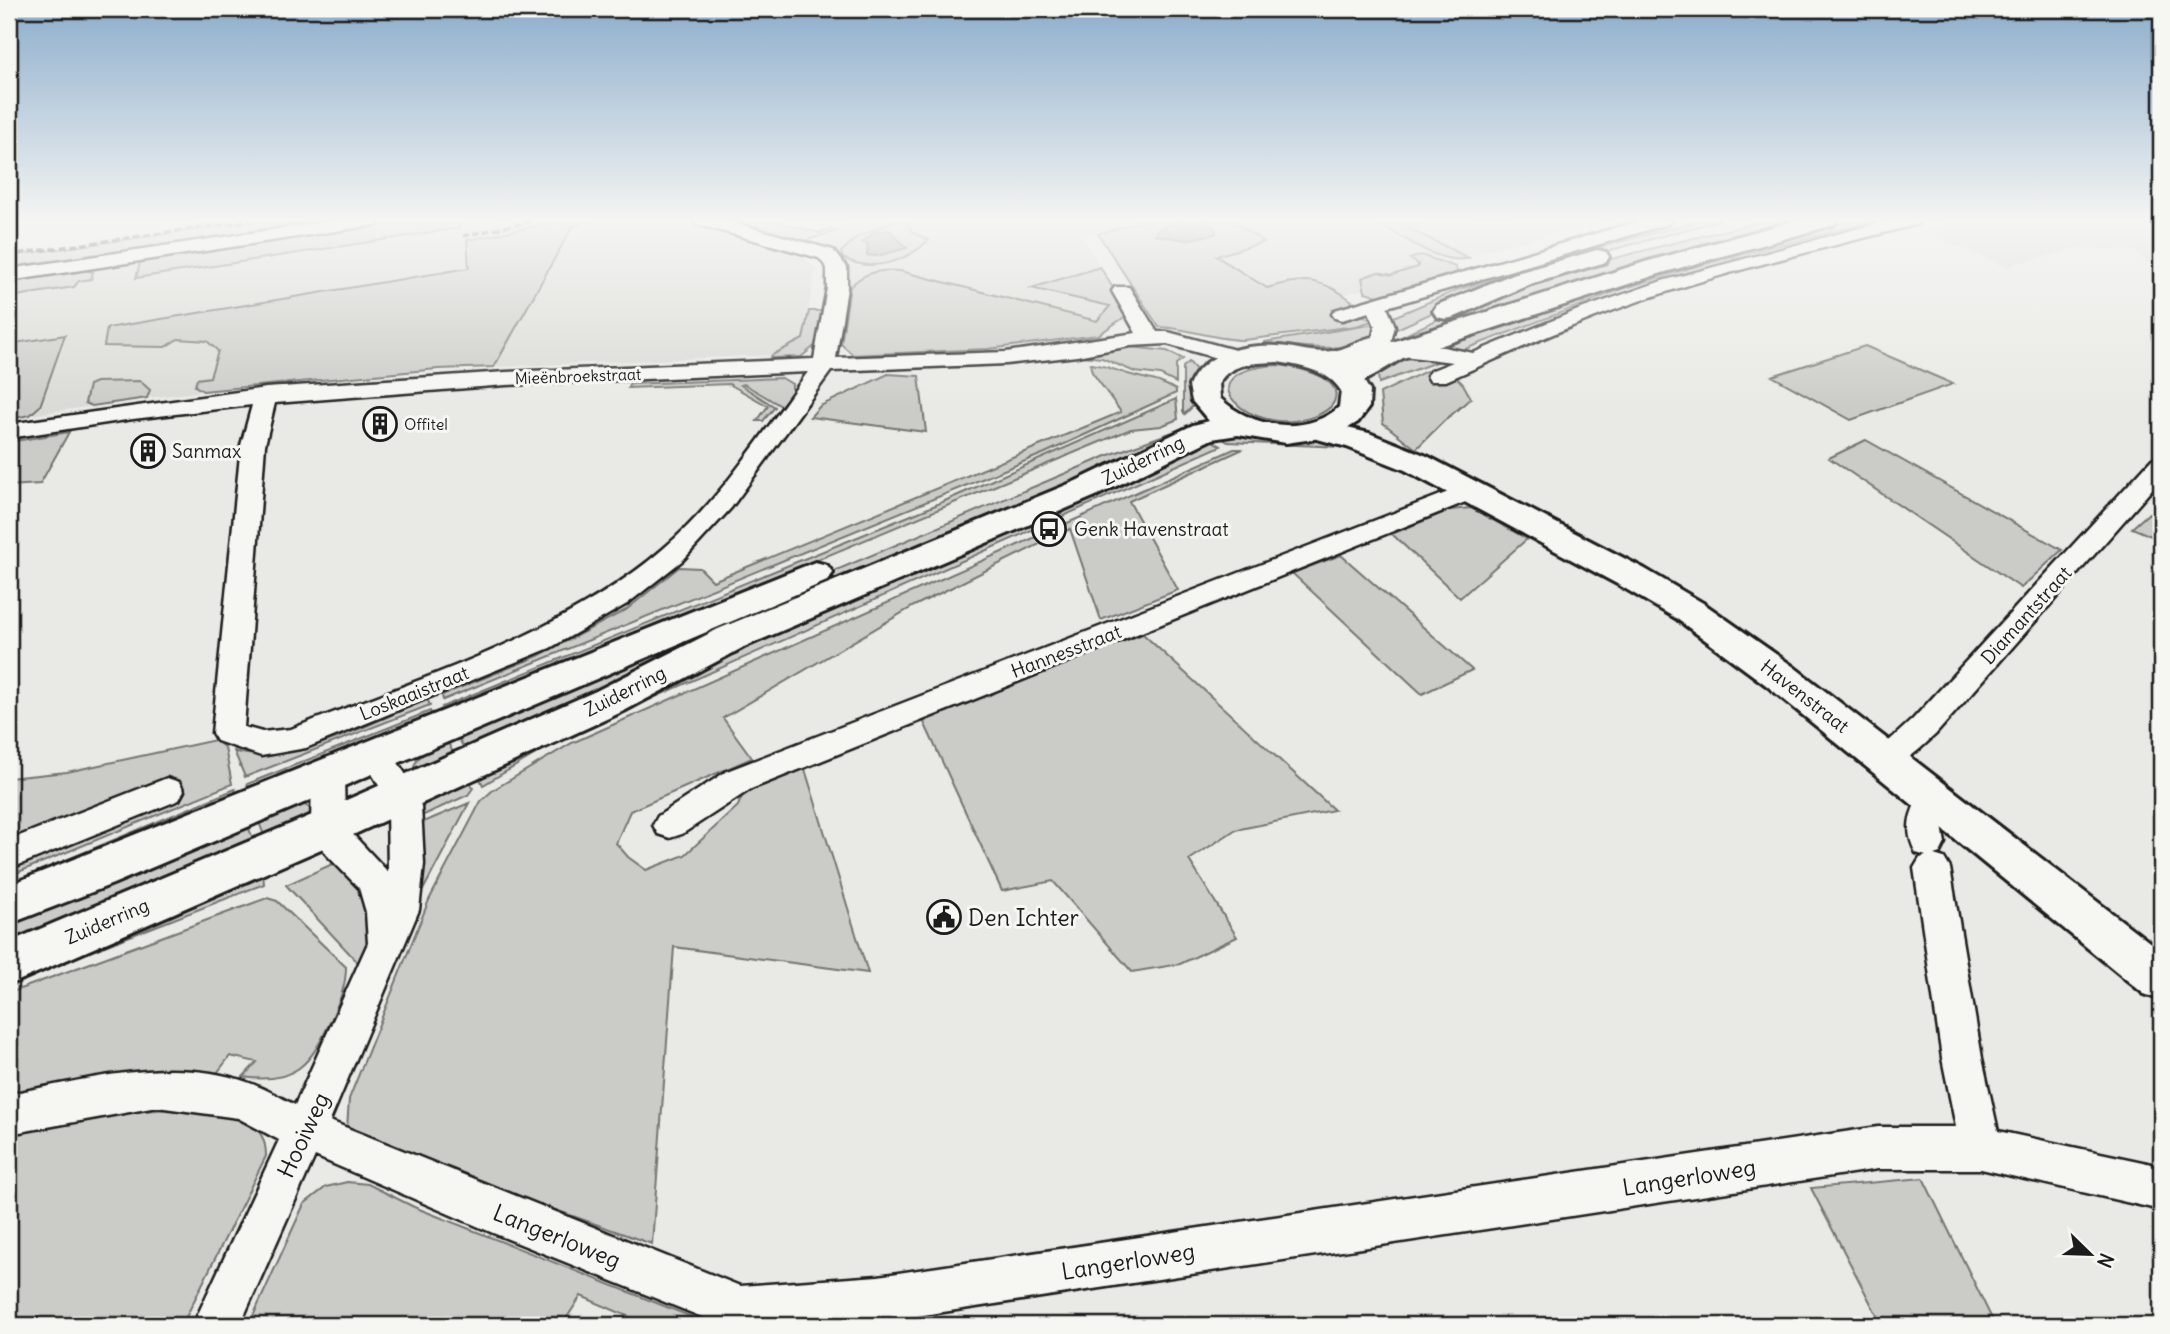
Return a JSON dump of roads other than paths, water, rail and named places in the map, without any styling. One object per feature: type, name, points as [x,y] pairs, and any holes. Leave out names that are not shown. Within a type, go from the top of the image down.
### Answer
[{"type":"main road","points":[[1348,380],[1393,346],[1458,305],[1514,282]]},
{"type":"main road","points":[[1316,361],[1348,380],[1356,396],[1355,405],[1349,414],[1333,425],[1317,430],[1281,433],[1220,401],[1218,366],[1238,358],[1278,354],[1316,361],[1340,359],[1393,346],[1600,282]]},
{"type":"main road","name":"Zuiderring","points":[[9,905],[97,872],[1129,442],[1163,431],[1220,401]]},
{"type":"main road","name":"Zuiderring","points":[[9,964],[328,827],[610,701],[731,638],[1087,488],[1151,454],[1204,431],[1220,401]]},
{"type":"main road","name":"Havenstraat","points":[[1349,414],[1416,464]]},
{"type":"main road","name":"Havenstraat","points":[[1317,430],[1358,440],[1416,464],[1632,577],[1690,611],[1728,636],[1883,757],[1932,837],[2161,979]]},
{"type":"street","points":[[824,366],[837,282]]},
{"type":"street","points":[[1342,314],[1453,282]]},
{"type":"street","points":[[1438,376],[1577,317],[1679,282]]},
{"type":"street","points":[[1122,291],[1145,328],[1148,340],[1203,365],[1220,401]]},
{"type":"street","points":[[1376,305],[1393,346],[1443,352],[1475,360]]},
{"type":"street","name":"Mieënbroekstraat","points":[[9,431],[127,411],[384,384],[1006,358],[1168,338],[1238,358]]},
{"type":"street","name":"Loskaaistraat","points":[[266,395],[253,445],[228,733],[261,744],[295,740],[431,687],[540,641],[617,598],[674,554],[722,503],[824,366]]},
{"type":"street","name":"Diamantstraat","points":[[1883,757],[1901,748],[1924,727],[2161,464]]},
{"type":"street","name":"Hannesstraat","points":[[670,825],[739,780],[1469,492]]},
{"type":"street","name":"Hooiweg","points":[[216,1325],[401,911],[407,863],[401,795],[377,755]]},
{"type":"street","points":[[328,775],[328,827],[338,844],[375,881],[384,912],[387,944]]},
{"type":"street","points":[[9,855],[167,792]]},
{"type":"street","points":[[1932,837],[1959,1045],[1981,1148]]},
{"type":"street","name":"Langerloweg","points":[[9,1114],[157,1088],[202,1092],[244,1100],[304,1131],[509,1217],[740,1309],[877,1299],[1878,1148],[1981,1148],[2161,1188]]},
{"type":"place","name":"Offitel","points":[[380,424]]},
{"type":"place","name":"Sanmax","points":[[148,451]]},
{"type":"place","name":"Genk Havenstraat","points":[[1049,529]]},
{"type":"place","name":"Den Ichter","points":[[944,917]]}]
